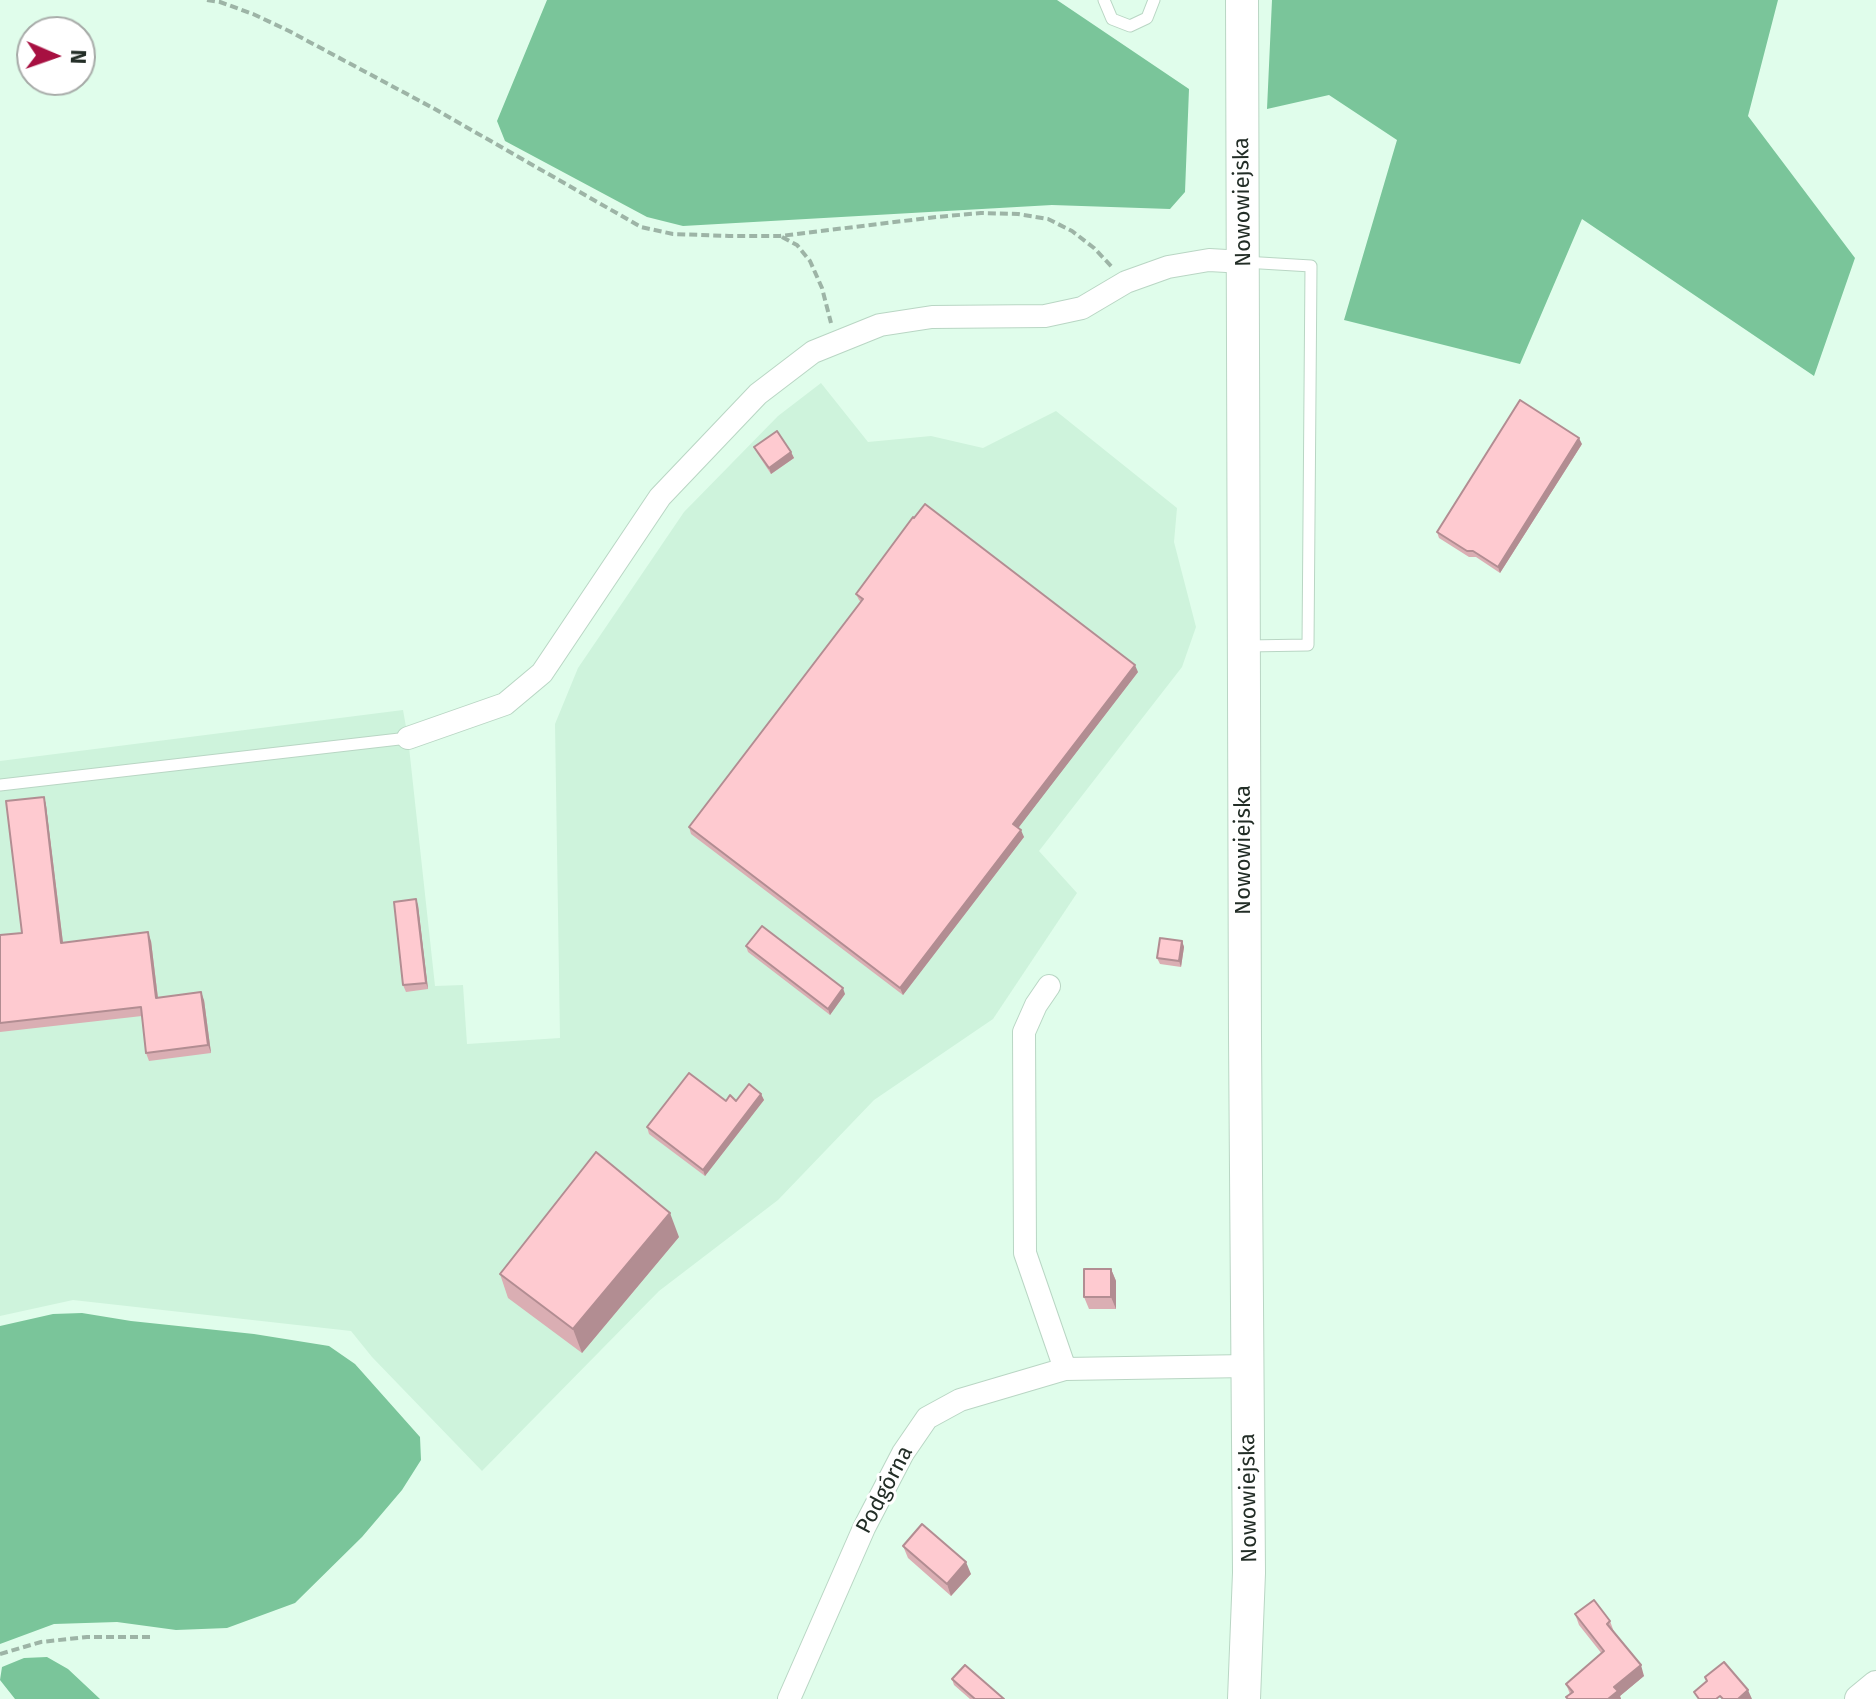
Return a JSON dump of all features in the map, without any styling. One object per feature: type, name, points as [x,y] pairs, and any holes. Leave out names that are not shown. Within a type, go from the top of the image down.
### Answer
[{"type":"main road","name":"Nowowiejska","points":[[1242,0],[1249,1573],[1244,1699]]},
{"type":"street","points":[[408,738],[505,704],[542,673],[660,497],[758,394],[813,352],[880,325],[932,317],[1045,316],[1082,308],[1126,282],[1168,267],[1209,260],[1244,262]]},
{"type":"street","points":[[1049,986],[1024,1032],[1025,1253],[1065,1369]]},
{"type":"street","name":"Podgórna","points":[[789,1699],[864,1528],[903,1453],[927,1418],[960,1400],[1065,1369],[1247,1366]]},
{"type":"street","points":[[1859,1699],[1876,1685]]},
{"type":"lane","points":[[1104,0],[1112,19],[1130,26],[1147,18],[1154,0]]},
{"type":"lane","points":[[1244,262],[1311,266],[1308,645],[1244,646]]},
{"type":"lane","points":[[0,785],[408,738]]},
{"type":"path","points":[[207,0],[253,14],[289,31],[433,108],[641,227],[673,234],[780,236],[936,217],[1018,214],[1048,219],[1072,231],[1094,248],[1126,282]]},
{"type":"path","points":[[780,236],[797,245],[810,261],[822,288],[835,343]]},
{"type":"path","points":[[0,1654],[41,1642],[87,1637],[150,1637]]},
{"type":"shaded area","points":[[821,383],[868,442],[931,436],[983,448],[1056,411],[1177,508],[1174,542],[1196,627],[1182,667],[1039,851],[1077,893],[993,1019],[874,1100],[778,1200],[659,1291],[482,1471],[372,1357],[351,1331],[73,1300],[0,1316],[0,761],[403,710],[435,986],[463,985],[467,1044],[560,1038],[555,724],[578,668],[684,512],[778,416]]},
{"type":"green space","points":[[547,0],[1057,0],[1189,89],[1185,192],[1170,209],[1052,205],[683,226],[647,217],[505,141],[497,121]]},
{"type":"green space","points":[[1272,0],[1778,0],[1748,116],[1855,258],[1814,376],[1582,219],[1520,364],[1344,320],[1397,140],[1329,95],[1267,109]]},
{"type":"green space","points":[[82,1313],[329,1346],[355,1364],[420,1437],[421,1460],[402,1490],[362,1537],[295,1603],[227,1628],[176,1630],[117,1622],[54,1624],[0,1644],[0,1326],[53,1314]]},
{"type":"green space","points":[[47,1657],[68,1669],[100,1699],[15,1699],[0,1680],[2,1667],[24,1658]]},
{"type":"building","points":[[1520,400],[1579,438],[1498,567],[1437,532]]},
{"type":"building","points":[[777,431],[791,452],[769,468],[754,447]]},
{"type":"building","points":[[925,504],[1135,665],[1013,824],[1021,830],[900,988],[689,827],[863,599],[856,594]]},
{"type":"building","points":[[44,797],[61,943],[148,932],[156,998],[201,992],[208,1045],[146,1053],[141,1007],[0,1023],[0,935],[22,933],[6,801]]},
{"type":"building","points":[[416,899],[426,983],[403,985],[394,902]]},
{"type":"building","points":[[762,926],[843,988],[828,1009],[746,946]]},
{"type":"building","points":[[1160,938],[1182,941],[1179,961],[1157,958]]},
{"type":"building","points":[[689,1073],[726,1101],[730,1095],[736,1101],[749,1084],[761,1094],[703,1170],[647,1127]]},
{"type":"building","points":[[596,1152],[670,1213],[573,1329],[500,1274]]},
{"type":"building","points":[[1084,1269],[1111,1269],[1111,1297],[1084,1297]]},
{"type":"building","points":[[922,1524],[966,1562],[947,1584],[903,1546]]},
{"type":"building","points":[[1594,1600],[1610,1621],[1607,1624],[1641,1665],[1614,1687],[1618,1691],[1608,1699],[1568,1699],[1566,1697],[1573,1692],[1566,1684],[1604,1651],[1575,1614]]},
{"type":"building","points":[[1724,1662],[1748,1690],[1738,1699],[1723,1699],[1720,1696],[1716,1699],[1699,1699],[1694,1692],[1707,1681],[1705,1677]]},
{"type":"building","points":[[965,1665],[1004,1699],[975,1699],[952,1679]]}]
